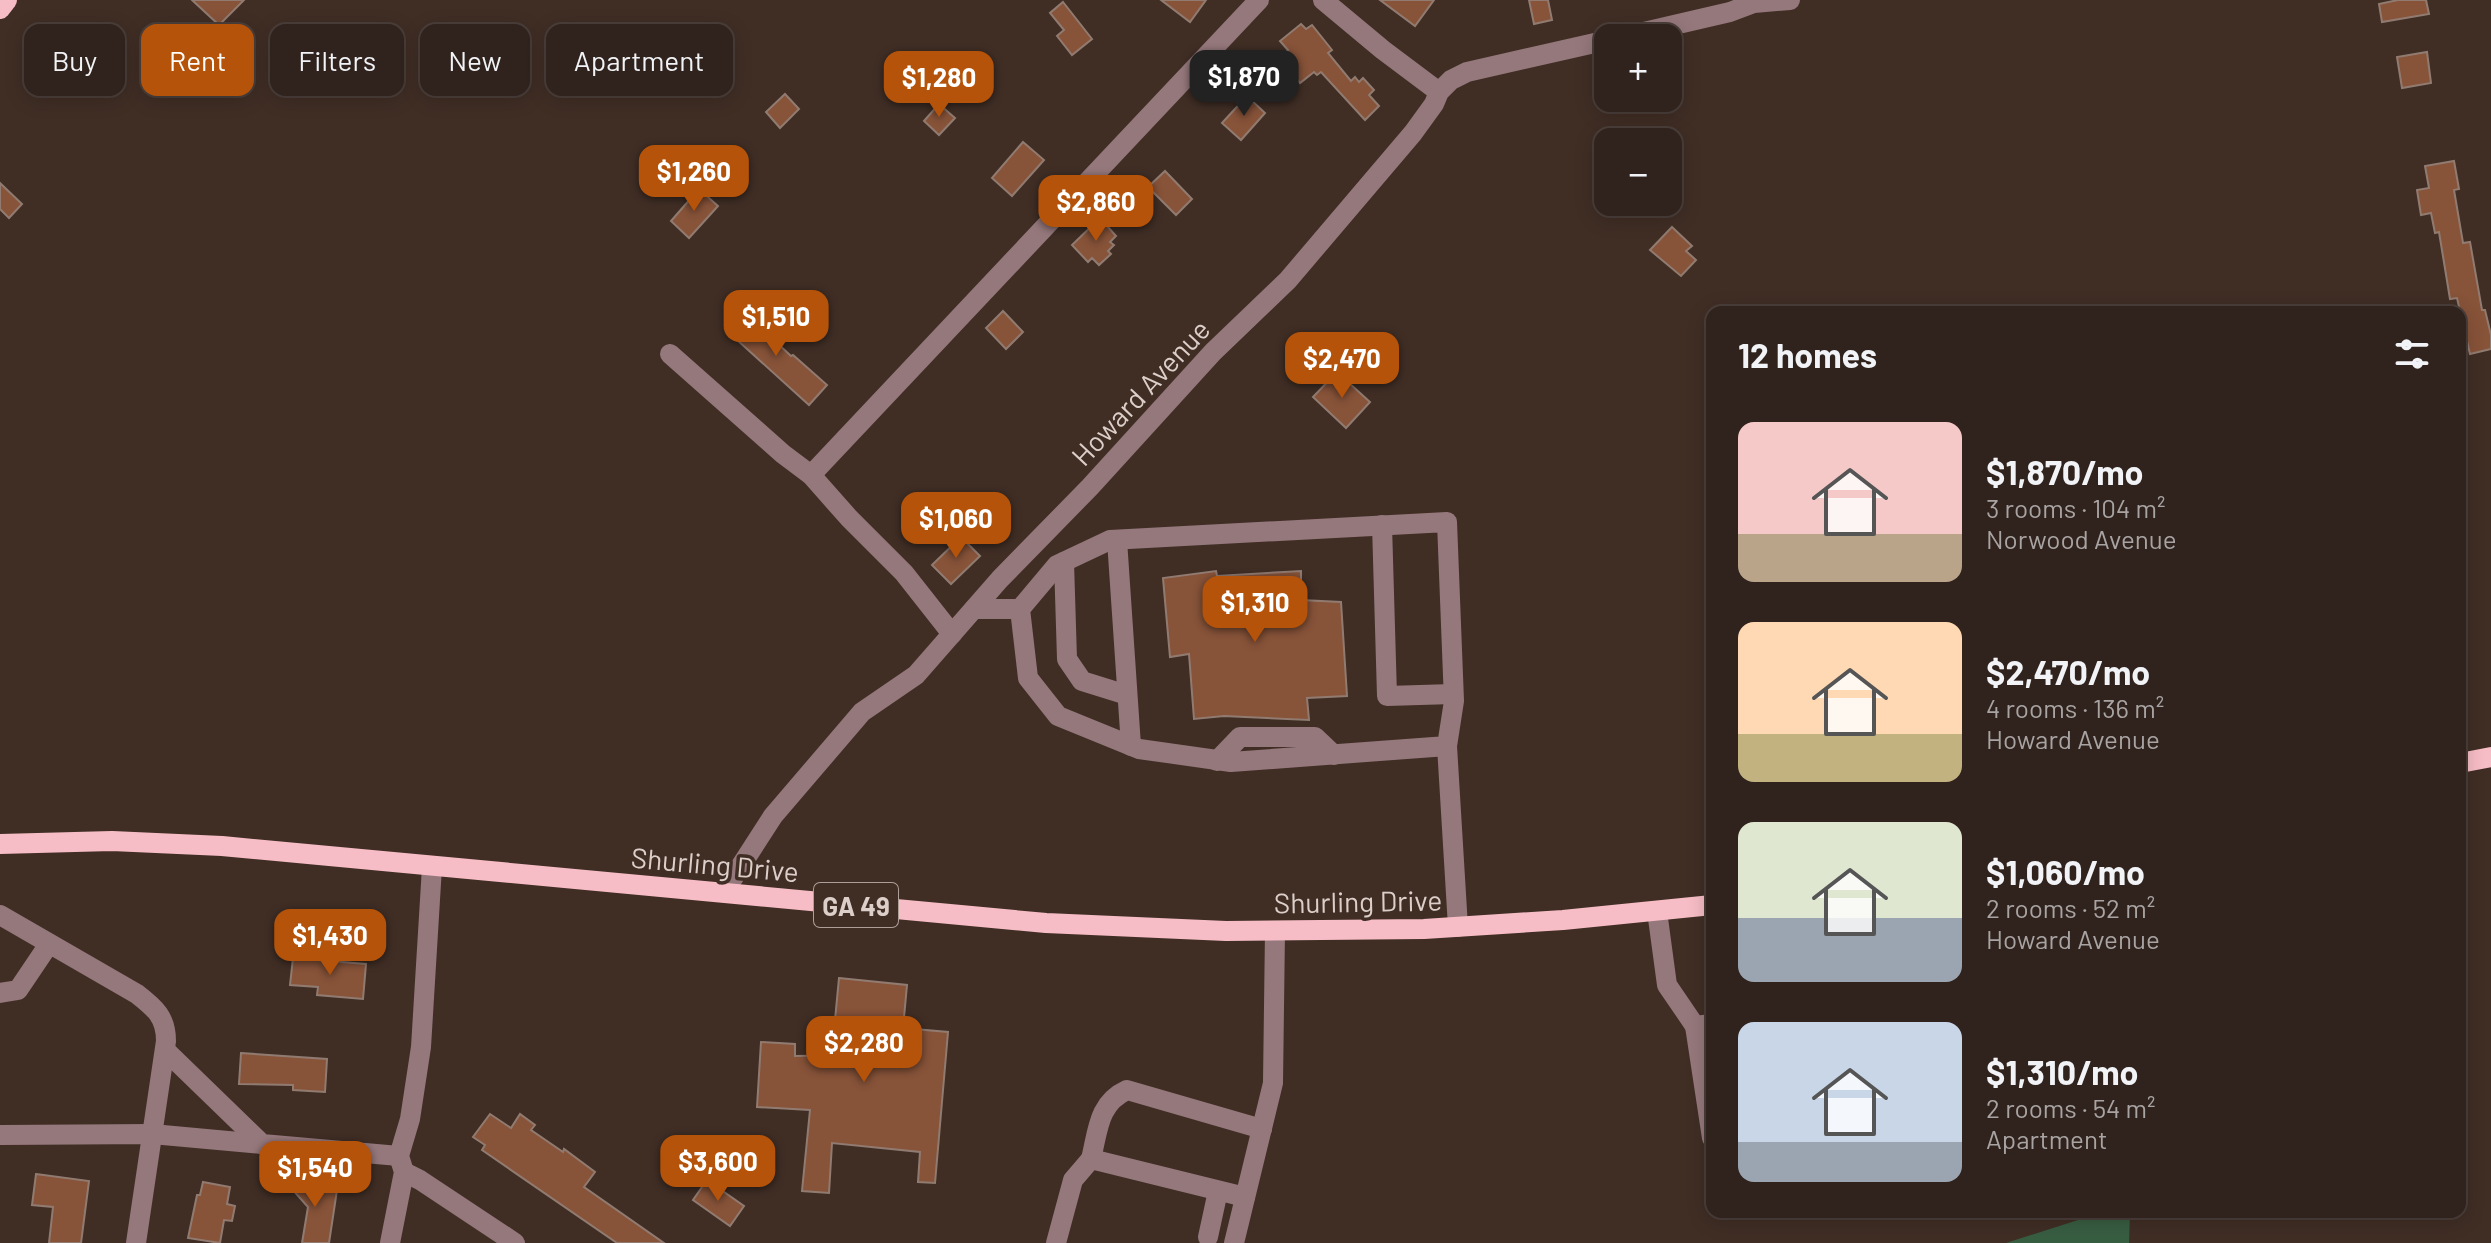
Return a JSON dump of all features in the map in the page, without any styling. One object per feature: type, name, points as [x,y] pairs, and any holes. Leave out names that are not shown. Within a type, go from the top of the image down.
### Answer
[{"type":"main road","points":[[0,9],[7,0]]},
{"type":"main road","points":[[2466,762],[2491,757]]},
{"type":"main road","name":"Shurling Drive","points":[[0,844],[97,841],[179,843],[1046,923],[1226,931],[1458,927],[1706,906]]},
{"type":"street","points":[[811,475],[1259,0]]},
{"type":"street","points":[[1323,0],[1439,92]]},
{"type":"street","points":[[1678,24],[1730,12],[1755,2],[1790,0]]},
{"type":"street","name":"Howard Avenue","points":[[724,892],[773,816],[862,712],[916,675],[1213,352],[1288,280],[1413,133],[1439,92],[1451,80],[1467,72],[1594,43]]},
{"type":"street","points":[[670,354],[811,475],[904,573],[952,634]]},
{"type":"street","points":[[1447,746],[1231,762],[1131,746],[1058,716],[1028,678],[1020,609],[1057,565],[1110,540],[1447,522],[1453,694],[1447,746],[1458,927]]},
{"type":"street","points":[[1382,525],[1387,696],[1453,694]]},
{"type":"street","points":[[1117,540],[1131,746]]},
{"type":"street","points":[[1064,562],[1067,659],[1082,681],[1127,695]]},
{"type":"street","points":[[974,609],[1020,609]]},
{"type":"street","points":[[390,1243],[421,1047],[432,867]]},
{"type":"street","points":[[1657,911],[1667,985],[1704,1025],[1706,1053]]},
{"type":"street","points":[[0,915],[137,994],[157,1010],[166,1029],[136,1243]]},
{"type":"street","points":[[1234,1243],[1273,1083],[1275,931]]},
{"type":"street","points":[[0,993],[18,990],[49,944]]},
{"type":"street","points":[[165,1050],[262,1144]]},
{"type":"street","points":[[1056,1243],[1073,1180],[1091,1159],[1105,1106],[1116,1095],[1127,1090],[1262,1129]]},
{"type":"street","points":[[0,1135],[152,1134],[262,1144],[402,1164],[420,1180],[515,1243]]},
{"type":"street","points":[[1091,1159],[1245,1197]]},
{"type":"street","points":[[1208,1237],[1218,1191]]},
{"type":"green space","points":[[2084,1218],[2130,1218],[2129,1243],[2006,1243]]},
{"type":"building","points":[[192,0],[244,0],[220,24]]},
{"type":"building","points":[[1161,0],[1206,0],[1190,22]]},
{"type":"building","points":[[1380,0],[1434,0],[1415,26]]},
{"type":"building","points":[[1529,0],[1548,0],[1552,20],[1534,24]]},
{"type":"building","points":[[2426,0],[2429,14],[2382,22],[2379,4]]},
{"type":"building","points":[[1063,2],[1092,39],[1072,55],[1057,36],[1064,30],[1050,13]]},
{"type":"building","points":[[1301,24],[1306,29],[1312,25],[1332,50],[1328,53],[1351,81],[1355,77],[1359,82],[1363,78],[1374,90],[1369,95],[1379,106],[1365,120],[1321,72],[1317,75],[1314,72],[1300,83],[1279,58],[1288,50],[1280,41]]},
{"type":"building","points":[[2427,52],[2431,83],[2402,88],[2397,57]]},
{"type":"building","points":[[785,94],[799,109],[780,128],[766,112]]},
{"type":"building","points":[[1247,96],[1265,113],[1241,140],[1222,123]]},
{"type":"building","points":[[939,104],[955,118],[939,135],[924,121]]},
{"type":"building","points":[[1023,142],[1044,160],[1012,196],[992,178]]},
{"type":"building","points":[[2454,161],[2459,189],[2454,190],[2463,243],[2470,242],[2482,310],[2485,310],[2491,335],[2491,349],[2470,354],[2466,337],[2466,306],[2459,306],[2457,298],[2450,299],[2439,232],[2435,233],[2431,213],[2421,215],[2417,190],[2429,188],[2425,166]]},
{"type":"building","points":[[1165,171],[1192,199],[1176,215],[1148,187]]},
{"type":"building","points":[[0,183],[22,204],[9,218],[0,209]]},
{"type":"building","points":[[699,189],[718,206],[689,238],[671,221]]},
{"type":"building","points":[[1100,218],[1116,236],[1110,242],[1114,245],[1108,251],[1111,254],[1099,265],[1092,258],[1088,262],[1072,245]]},
{"type":"building","points":[[1672,227],[1692,246],[1686,251],[1696,260],[1681,276],[1650,250]]},
{"type":"building","points":[[742,310],[827,385],[809,405],[725,329]]},
{"type":"building","points":[[1003,311],[1023,332],[1006,349],[986,328]]},
{"type":"building","points":[[1337,372],[1370,402],[1346,428],[1313,397]]},
{"type":"building","points":[[961,537],[980,556],[951,584],[932,565]]},
{"type":"building","points":[[1216,571],[1217,576],[1301,571],[1301,600],[1341,602],[1347,696],[1307,698],[1309,720],[1224,716],[1194,719],[1189,654],[1170,657],[1163,578]]},
{"type":"building","points":[[293,958],[366,964],[363,999],[317,995],[318,987],[290,985]]},
{"type":"building","points":[[839,978],[907,985],[903,1028],[948,1032],[935,1183],[918,1182],[920,1152],[832,1143],[829,1193],[802,1191],[810,1110],[757,1107],[761,1042],[795,1044],[795,1056],[858,1055],[861,1022],[835,1020]]},
{"type":"building","points":[[241,1053],[327,1059],[325,1092],[293,1090],[293,1085],[239,1084]]},
{"type":"building","points":[[490,1114],[511,1128],[520,1114],[535,1125],[531,1130],[595,1172],[584,1187],[664,1243],[617,1243],[482,1150],[485,1145],[473,1137]]},
{"type":"building","points":[[297,1170],[310,1185],[337,1190],[329,1243],[302,1243],[308,1207],[285,1181]]},
{"type":"building","points":[[36,1174],[89,1181],[81,1243],[49,1243],[53,1207],[32,1205]]},
{"type":"building","points":[[707,1180],[744,1206],[730,1226],[693,1200]]},
{"type":"building","points":[[203,1182],[230,1187],[227,1204],[235,1206],[232,1221],[224,1220],[220,1243],[188,1238],[197,1195],[200,1195]]}]
